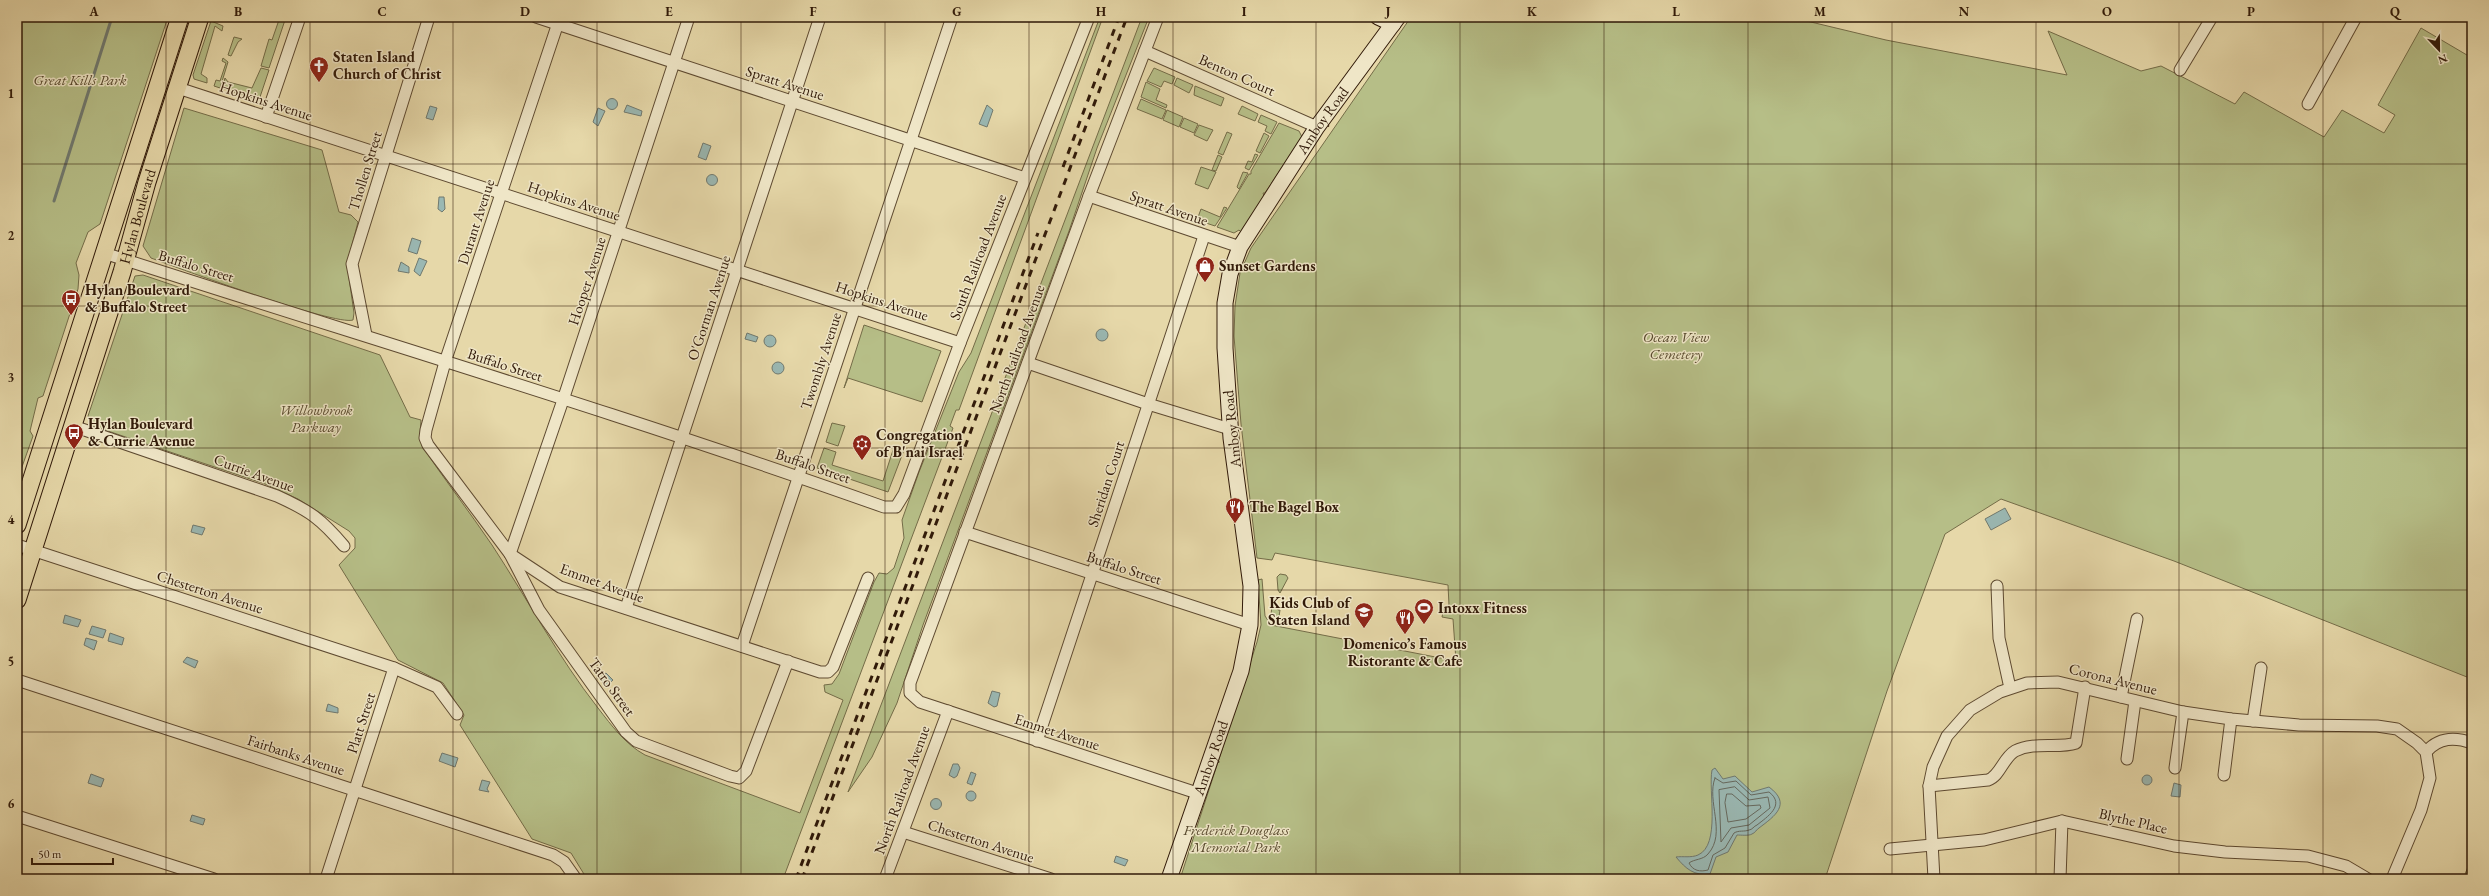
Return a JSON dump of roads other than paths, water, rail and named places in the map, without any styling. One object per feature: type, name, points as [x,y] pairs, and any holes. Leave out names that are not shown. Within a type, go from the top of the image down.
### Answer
[{"type":"main road","name":"Hylan Boulevard","points":[[17,525],[180,17]]},
{"type":"main road","name":"Hylan Boulevard","points":[[17,600],[25,548],[73,426],[126,260],[147,182],[200,17]]},
{"type":"main road","points":[[1378,17],[1396,21]]},
{"type":"main road","name":"Amboy Road","points":[[1169,879],[1197,794],[1241,671],[1250,625],[1251,586],[1230,429],[1225,303],[1230,274],[1240,247],[1317,127],[1396,21]]},
{"type":"street","points":[[266,117],[300,17]]},
{"type":"street","name":"Thollen Street","points":[[366,335],[352,264],[429,17]]},
{"type":"street","name":"Spratt Avenue","points":[[536,17],[559,20],[674,62],[1025,178]]},
{"type":"street","name":"Hooper Avenue","points":[[510,554],[563,400],[689,17]]},
{"type":"street","name":"O'Gorman Avenue","points":[[626,608],[791,100],[820,17]]},
{"type":"street","name":"Twombly Avenue","points":[[742,646],[952,17]]},
{"type":"street","name":"South Railroad Avenue","points":[[896,507],[904,494],[960,343],[1089,17]]},
{"type":"street","name":"North Railroad Avenue","points":[[910,693],[910,683],[965,532],[1089,196],[1158,17]]},
{"type":"street","points":[[2180,70],[2212,17]]},
{"type":"street","points":[[2308,104],[2356,17]]},
{"type":"street","name":"Durant Avenue","points":[[425,438],[445,362],[559,20]]},
{"type":"street","name":"Benton Court","points":[[1145,51],[1317,127]]},
{"type":"street","name":"Hopkins Avenue","points":[[178,88],[385,157],[619,231],[960,343]]},
{"type":"street","name":"Spratt Avenue","points":[[1089,196],[1240,247]]},
{"type":"street","name":"Sheridan Court","points":[[1037,741],[1204,236]]},
{"type":"street","name":"Buffalo Street","points":[[104,253],[366,335],[798,477],[884,507],[896,507]]},
{"type":"street","points":[[1028,363],[1148,404],[1230,429]]},
{"type":"street","name":"Currie Avenue","points":[[73,426],[277,496],[306,509],[328,527],[344,546]]},
{"type":"street","name":"Emmet Avenue","points":[[425,438],[432,452],[510,554],[560,587],[788,661],[828,672],[833,666],[868,578]]},
{"type":"street","name":"Buffalo Street","points":[[965,532],[1250,625]]},
{"type":"street","name":"Chesterton Avenue","points":[[25,548],[394,668]]},
{"type":"street","name":"Tatro Street","points":[[510,554],[539,610],[626,732],[636,741],[730,776],[740,778],[746,771],[788,661]]},
{"type":"street","points":[[1997,586],[1999,638],[2010,688]]},
{"type":"street","points":[[2121,697],[2136,619]]},
{"type":"street","points":[[394,668],[437,687],[457,714]]},
{"type":"street","name":"Platt Street","points":[[326,879],[394,668]]},
{"type":"street","points":[[2253,721],[2261,668]]},
{"type":"street","name":"Fairbanks Avenue","points":[[17,680],[553,855],[564,862],[576,879]]},
{"type":"street","name":"Corona Avenue","points":[[1934,879],[1930,786],[1940,750],[1957,723],[1984,700],[2010,688],[2027,683],[2058,682],[2085,687],[2135,701],[2183,712],[2231,719],[2299,726],[2377,726],[2397,729],[2417,743],[2426,752]]},
{"type":"street","points":[[1930,786],[1988,780],[1993,778],[2004,761],[2015,751],[2041,745],[2076,744],[2085,687]]},
{"type":"street","name":"Emmet Avenue","points":[[910,693],[920,702],[1197,794]]},
{"type":"street","points":[[2127,759],[2135,701]]},
{"type":"street","name":"North Railroad Avenue","points":[[885,879],[948,711]]},
{"type":"street","points":[[2176,768],[2183,712]]},
{"type":"street","points":[[2224,775],[2231,719]]},
{"type":"street","points":[[2392,879],[2428,790],[2430,778],[2426,752],[2433,744],[2452,738],[2472,743]]},
{"type":"street","points":[[17,816],[214,879]]},
{"type":"street","points":[[2060,879],[2062,821]]},
{"type":"street","name":"Blythe Place","points":[[1890,849],[1984,840],[2062,821],[2174,846],[2225,852],[2308,856],[2346,866],[2368,879]]},
{"type":"street","name":"Chesterton Avenue","points":[[903,832],[1051,879]]},
{"type":"water","points":[[610,99],[614,99],[616,100],[616,108],[610,109],[607,106],[607,102]]},
{"type":"water","points":[[627,105],[642,111],[641,116],[624,112]]},
{"type":"water","points":[[987,105],[993,110],[987,127],[979,124]]},
{"type":"water","points":[[430,106],[437,108],[433,120],[426,118]]},
{"type":"water","points":[[598,108],[605,111],[598,126],[593,122]]},
{"type":"water","points":[[703,143],[711,146],[706,160],[698,157]]},
{"type":"water","points":[[710,175],[714,175],[716,176],[716,184],[710,185],[707,182],[707,178]]},
{"type":"water","points":[[439,197],[444,197],[445,209],[442,212],[438,209]]},
{"type":"water","points":[[412,238],[421,241],[417,254],[408,251]]},
{"type":"water","points":[[419,258],[427,261],[420,276],[414,271]]},
{"type":"water","points":[[401,262],[409,267],[409,273],[398,271]]},
{"type":"water","points":[[1100,329],[1104,329],[1108,335],[1104,341],[1100,341],[1096,337],[1096,333]]},
{"type":"water","points":[[747,333],[758,337],[756,342],[745,339]]},
{"type":"water","points":[[768,335],[772,335],[776,341],[772,347],[768,347],[764,343],[764,339]]},
{"type":"water","points":[[780,362],[783,363],[783,373],[776,374],[773,373],[772,366],[773,363]]},
{"type":"water","points":[[2005,508],[2011,519],[1991,530],[1985,519]]},
{"type":"water","points":[[193,525],[205,528],[202,535],[191,532]]},
{"type":"water","points":[[65,615],[81,620],[78,627],[63,623]]},
{"type":"water","points":[[92,626],[106,630],[103,638],[89,634]]},
{"type":"water","points":[[110,633],[124,638],[122,645],[108,641]]},
{"type":"water","points":[[86,638],[97,641],[94,650],[84,645]]},
{"type":"water","points":[[187,657],[198,661],[195,668],[183,662]]},
{"type":"water","points":[[606,673],[613,680],[606,687],[599,678]]},
{"type":"water","points":[[992,691],[1000,693],[997,706],[994,707],[988,703]]},
{"type":"water","points":[[328,704],[338,708],[338,713],[326,711]]},
{"type":"water","points":[[442,753],[458,758],[455,767],[439,761]]},
{"type":"water","points":[[953,764],[958,764],[960,768],[957,776],[954,778],[949,775]]},
{"type":"water","points":[[1715,768],[1723,779],[1735,776],[1752,792],[1769,787],[1776,793],[1780,804],[1779,809],[1771,819],[1751,835],[1737,835],[1728,852],[1716,857],[1710,874],[1699,874],[1691,871],[1676,857],[1698,855],[1705,849],[1709,840],[1712,817],[1711,779],[1712,770]]},
{"type":"water","points":[[971,772],[976,774],[972,785],[967,783]]},
{"type":"water","points":[[91,774],[104,779],[101,787],[88,783]]},
{"type":"water","points":[[2147,775],[2152,780],[2147,785],[2142,780]]},
{"type":"water","points":[[482,780],[490,782],[487,789],[489,792],[479,790]]},
{"type":"water","points":[[2174,783],[2181,785],[2180,797],[2171,796]]},
{"type":"water","points":[[969,791],[973,791],[975,792],[975,800],[969,801],[966,798],[966,794]]},
{"type":"water","points":[[936,798],[940,800],[942,804],[940,808],[936,810],[932,808],[930,804],[932,800]]},
{"type":"water","points":[[192,815],[205,819],[203,825],[190,821]]},
{"type":"water","points":[[1116,856],[1128,860],[1125,866],[1114,862]]},
{"type":"waterway","points":[[54,201],[112,17]]},
{"type":"railway","points":[[1063,167],[1119,17]]},
{"type":"railway","points":[[802,879],[1127,17]]},
{"type":"railway","points":[[796,879],[1038,233]]},
{"type":"place","name":"Staten Island Church of Christ","points":[[319,83]]},
{"type":"place","name":"Sunset Gardens","points":[[1205,283]]},
{"type":"place","name":"Hylan Boulevard & Buffalo Street","points":[[71,316]]},
{"type":"place","name":"Hylan Boulevard & Currie Avenue","points":[[74,450]]},
{"type":"place","name":"Congregation of B'nai Israel","points":[[862,461]]},
{"type":"place","name":"The Bagel Box","points":[[1235,524]]},
{"type":"place","name":"Intoxx Fitness","points":[[1424,625]]},
{"type":"place","name":"Kids Club of Staten Island","points":[[1364,629]]},
{"type":"place","name":"Domenico’s Famous Ristorante & Cafe","points":[[1405,635]]},
{"type":"park label","name":"Great Kills Park","points":[[80,80]]},
{"type":"park label","name":"Ocean View Cemetery","points":[[1676,346]]},
{"type":"park label","name":"Willowbrook Parkway","points":[[316,418]]},
{"type":"park label","name":"Frederick Douglass Memorial Park","points":[[1236,838]]}]
